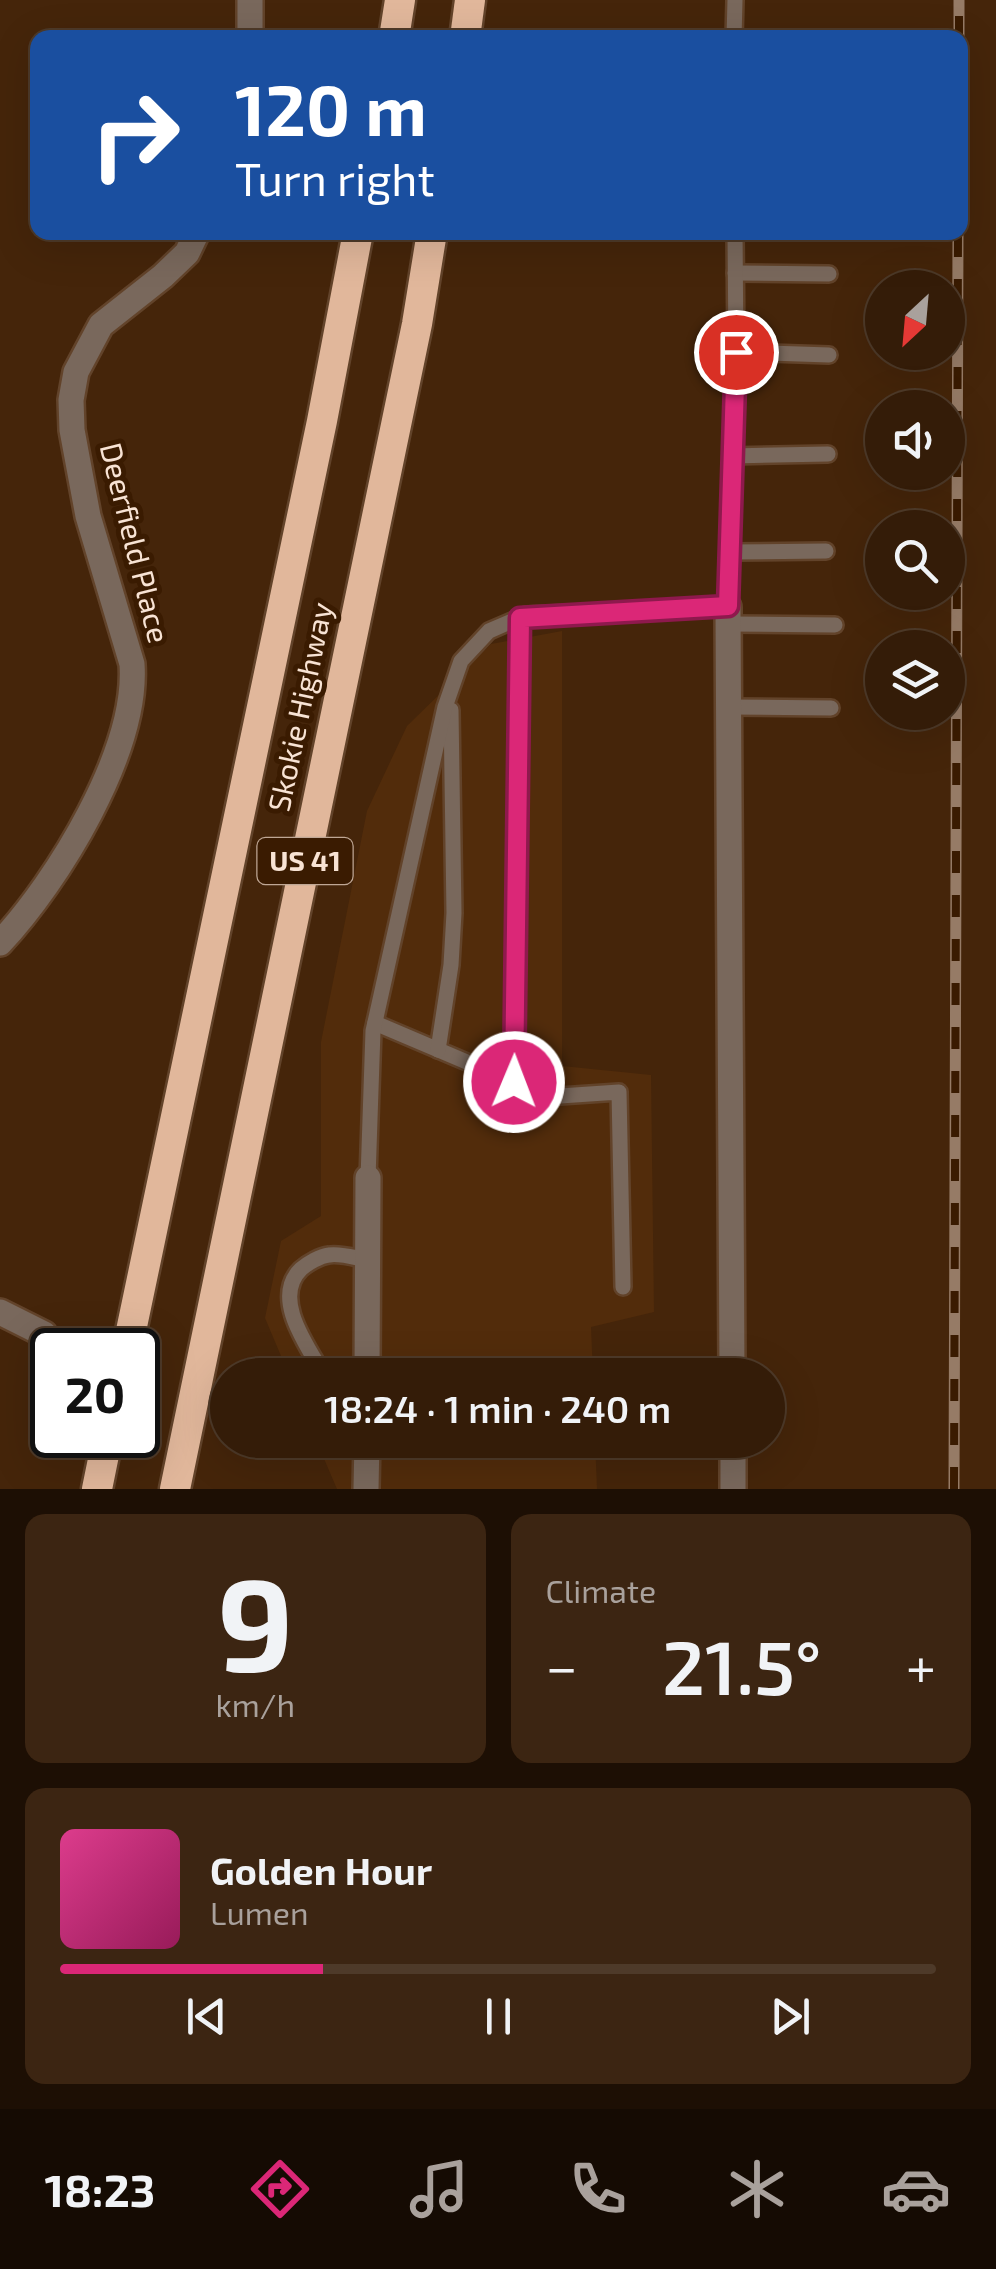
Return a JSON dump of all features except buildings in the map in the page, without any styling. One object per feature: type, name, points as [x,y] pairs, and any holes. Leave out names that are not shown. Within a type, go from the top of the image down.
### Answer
[{"type":"highway","points":[[395,30],[400,0]]},
{"type":"highway","points":[[466,30],[470,0]]},
{"type":"highway","name":"Skokie Highway","points":[[132,1328],[356,240]]},
{"type":"highway","name":"Skokie Highway","points":[[174,1489],[417,324],[431,240]]},
{"type":"highway","points":[[97,1489],[103,1458]]},
{"type":"street","points":[[250,0],[250,30]]},
{"type":"street","name":"Deerfield Place","points":[[0,943],[69,850],[115,759],[134,685],[132,664],[88,516],[72,430],[71,400],[76,372],[101,326],[175,265],[193,240]]},
{"type":"street","points":[[728,615],[732,1358]]},
{"type":"street","points":[[367,1358],[368,1178]]},
{"type":"street","points":[[0,1312],[32,1328]]},
{"type":"street","points":[[365,1458],[366,1489]]},
{"type":"street","points":[[732,1458],[733,1489]]},
{"type":"lane","points":[[734,0],[734,30]]},
{"type":"lane","points":[[728,615],[736,352],[735,240]]},
{"type":"lane","points":[[734,273],[829,274]]},
{"type":"lane","points":[[736,352],[829,355]]},
{"type":"lane","points":[[730,456],[828,454]]},
{"type":"lane","points":[[729,552],[826,552]]},
{"type":"lane","points":[[368,1178],[376,1024],[460,661],[489,631],[520,618],[728,615],[835,624]]},
{"type":"lane","points":[[514,1082],[520,618]]},
{"type":"lane","points":[[438,1050],[451,965],[454,912],[451,692]]},
{"type":"lane","points":[[728,708],[831,708]]},
{"type":"lane","points":[[376,1024],[514,1082],[560,1096],[619,1092],[623,1287]]},
{"type":"lane","points":[[315,1358],[294,1320],[290,1297],[293,1278],[307,1264],[329,1254],[368,1260]]},
{"type":"shaded area","points":[[562,631],[562,1066],[651,1075],[654,1312],[591,1327],[592,1358],[282,1358],[265,1318],[281,1241],[321,1216],[321,1042],[367,811],[407,726],[491,644]]},
{"type":"shaded area","points":[[324,1458],[596,1458],[597,1489],[337,1489]]},
{"type":"railway","points":[[959,0],[959,30]]},
{"type":"railway","points":[[954,1489],[958,240]]},
{"type":"route","points":[[514,1082],[520,618],[728,606],[736,352]]}]
